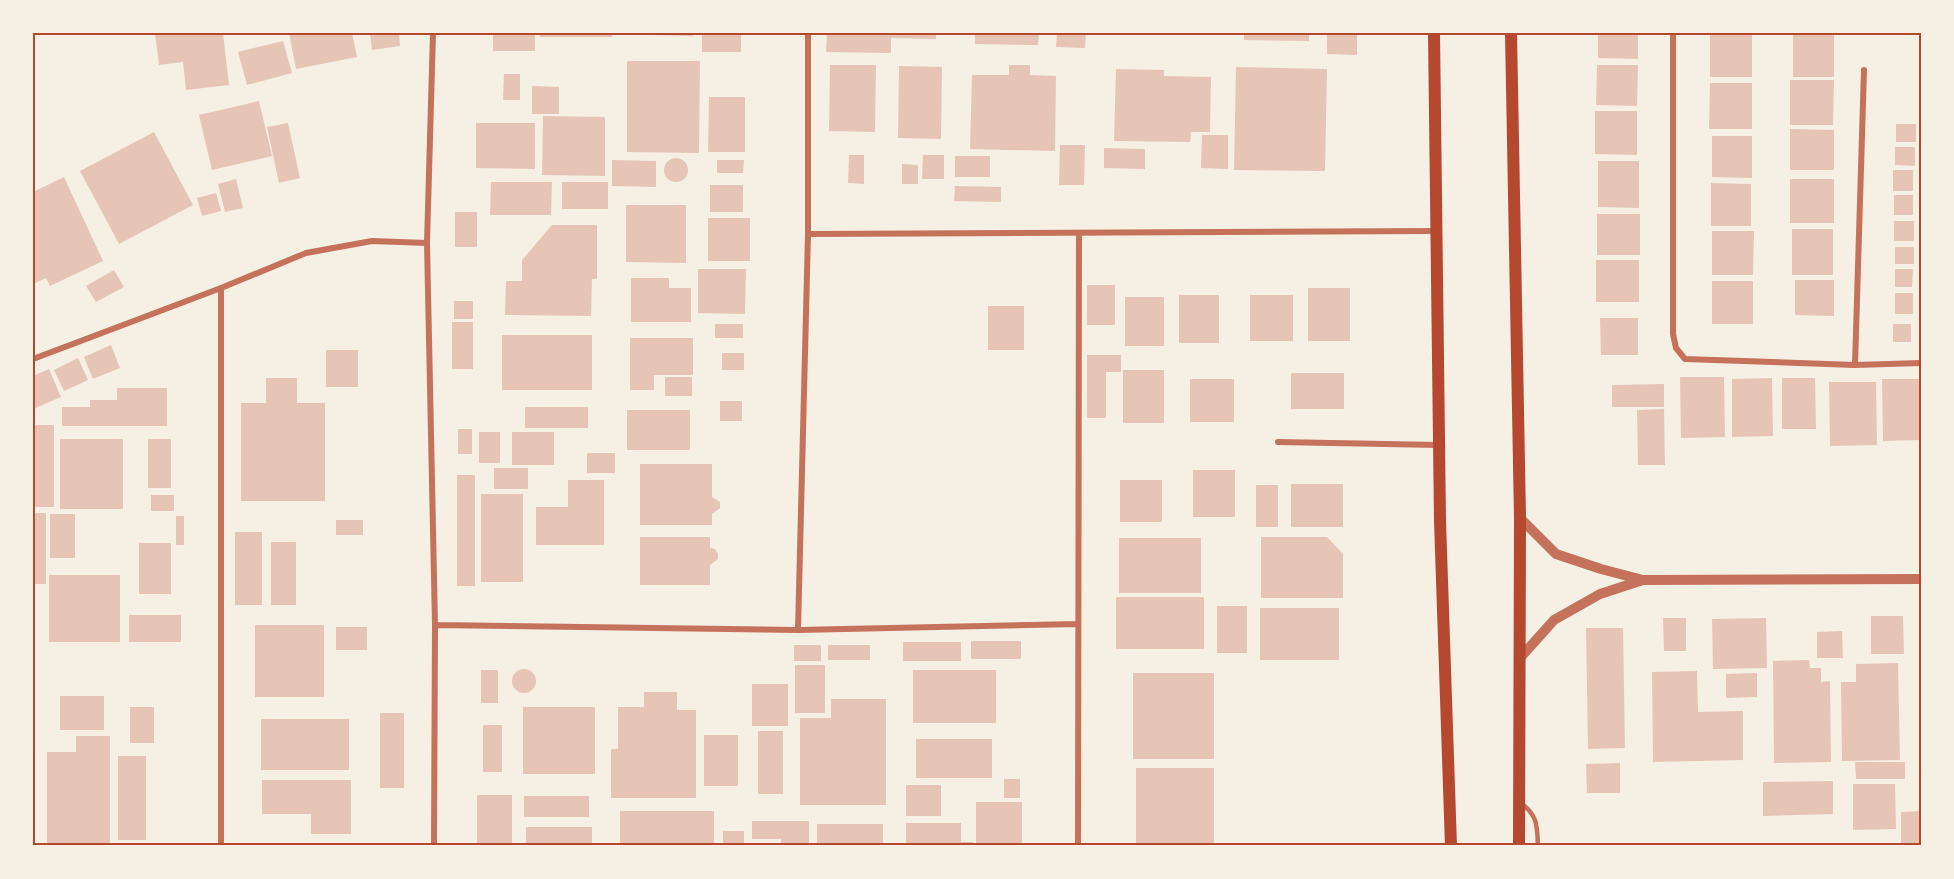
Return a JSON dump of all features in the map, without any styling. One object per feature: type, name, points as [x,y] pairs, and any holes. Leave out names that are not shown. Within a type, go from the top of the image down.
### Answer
[{"type":"main road","points":[[1434,33],[1439,445],[1451,846]]},
{"type":"main road","points":[[1511,33],[1520,518],[1519,846]]},
{"type":"street","points":[[433,33],[427,243],[435,625],[434,846]]},
{"type":"street","points":[[798,630],[808,234],[808,33]]},
{"type":"street","points":[[1673,33],[1673,334],[1676,348],[1685,359],[1855,365],[1921,363]]},
{"type":"street","points":[[1855,365],[1864,70]]},
{"type":"street","points":[[808,234],[1436,231]]},
{"type":"street","points":[[1078,846],[1079,233]]},
{"type":"street","points":[[33,359],[221,288],[306,253],[372,241],[427,243]]},
{"type":"street","points":[[221,288],[221,846]]},
{"type":"street","points":[[1278,442],[1439,445]]},
{"type":"street","points":[[1520,518],[1556,554],[1643,580],[1921,579]]},
{"type":"street","points":[[1519,659],[1554,620],[1600,594],[1643,580]]},
{"type":"street","points":[[435,625],[798,630],[1078,624]]},
{"type":"lane","points":[[1519,801],[1532,811],[1537,823],[1538,846]]},
{"type":"building","points":[[155,33],[223,33],[229,85],[186,90],[183,62],[159,65]]},
{"type":"building","points":[[289,33],[352,33],[357,57],[296,69]]},
{"type":"building","points":[[370,33],[399,33],[400,46],[372,50]]},
{"type":"building","points":[[493,33],[535,33],[535,51],[493,51]]},
{"type":"building","points":[[540,33],[612,33],[612,37],[540,37]]},
{"type":"building","points":[[650,33],[693,33],[693,36],[650,35]]},
{"type":"building","points":[[702,33],[741,33],[741,52],[702,52]]},
{"type":"building","points":[[827,33],[936,33],[936,39],[891,38],[891,53],[826,52]]},
{"type":"building","points":[[975,33],[1039,33],[1038,45],[975,44]]},
{"type":"building","points":[[1057,33],[1086,33],[1085,48],[1056,47]]},
{"type":"building","points":[[1244,33],[1309,33],[1309,41],[1244,40]]},
{"type":"building","points":[[1327,33],[1357,33],[1357,55],[1327,54]]},
{"type":"building","points":[[1598,33],[1638,33],[1638,59],[1598,58]]},
{"type":"building","points":[[1710,33],[1752,33],[1752,77],[1710,77]]},
{"type":"building","points":[[1793,33],[1834,33],[1834,77],[1793,77]]},
{"type":"building","points":[[283,41],[292,73],[247,85],[238,52]]},
{"type":"building","points":[[627,61],[700,61],[699,153],[627,152]]},
{"type":"building","points":[[830,65],[876,65],[875,132],[829,131]]},
{"type":"building","points":[[1009,65],[1030,65],[1030,75],[1056,76],[1055,151],[970,149],[972,75],[1009,75]]},
{"type":"building","points":[[1597,65],[1638,65],[1637,106],[1596,105]]},
{"type":"building","points":[[899,66],[942,67],[941,139],[898,138]]},
{"type":"building","points":[[1236,67],[1327,69],[1325,171],[1234,170]]},
{"type":"building","points":[[1116,69],[1164,70],[1164,76],[1211,77],[1210,132],[1191,132],[1190,142],[1114,141]]},
{"type":"building","points":[[504,74],[520,74],[520,100],[503,100]]},
{"type":"building","points":[[1790,80],[1834,80],[1833,125],[1790,125]]},
{"type":"building","points":[[1710,83],[1752,83],[1752,129],[1709,129]]},
{"type":"building","points":[[532,86],[559,87],[559,114],[532,114]]},
{"type":"building","points":[[709,97],[745,97],[745,152],[708,152]]},
{"type":"building","points":[[259,101],[272,156],[212,170],[199,115]]},
{"type":"building","points":[[1595,111],[1637,111],[1637,155],[1595,154]]},
{"type":"building","points":[[543,116],[605,117],[605,176],[542,175]]},
{"type":"building","points":[[288,123],[300,178],[279,183],[267,127]]},
{"type":"building","points":[[476,123],[535,123],[535,169],[476,168]]},
{"type":"building","points":[[1896,124],[1916,124],[1916,142],[1896,142]]},
{"type":"building","points":[[1790,129],[1834,130],[1834,170],[1790,170]]},
{"type":"building","points":[[154,132],[193,205],[119,244],[80,171]]},
{"type":"building","points":[[1202,135],[1228,135],[1228,169],[1201,168]]},
{"type":"building","points":[[1712,136],[1752,136],[1752,178],[1712,177]]},
{"type":"building","points":[[1060,145],[1085,145],[1084,185],[1059,185]]},
{"type":"building","points":[[1895,147],[1915,147],[1915,166],[1895,165]]},
{"type":"building","points":[[1104,148],[1145,149],[1145,169],[1104,168]]},
{"type":"building","points":[[849,155],[864,155],[864,184],[848,183]]},
{"type":"building","points":[[923,155],[944,155],[944,179],[922,179]]},
{"type":"building","points":[[955,156],[990,156],[990,177],[955,177]]},
{"type":"building","points":[[676,158],[681,159],[687,165],[687,175],[681,181],[676,182],[671,181],[665,175],[664,170],[665,165],[671,159]]},
{"type":"building","points":[[612,160],[656,161],[656,187],[612,186]]},
{"type":"building","points":[[717,160],[744,160],[743,173],[717,173]]},
{"type":"building","points":[[1598,161],[1639,161],[1639,208],[1598,207]]},
{"type":"building","points":[[902,164],[918,165],[918,184],[902,184]]},
{"type":"building","points":[[1893,170],[1913,170],[1913,191],[1893,191]]},
{"type":"building","points":[[64,177],[103,261],[50,286],[46,278],[33,284],[33,192]]},
{"type":"building","points":[[236,179],[243,208],[225,212],[218,184]]},
{"type":"building","points":[[1790,179],[1834,179],[1834,223],[1790,223]]},
{"type":"building","points":[[491,182],[552,182],[551,215],[490,215]]},
{"type":"building","points":[[562,182],[608,182],[608,209],[562,209]]},
{"type":"building","points":[[1711,183],[1751,184],[1751,226],[1711,226]]},
{"type":"building","points":[[710,185],[743,185],[743,212],[710,212]]},
{"type":"building","points":[[955,186],[1001,187],[1001,202],[954,201]]},
{"type":"building","points":[[216,193],[221,211],[202,216],[197,198]]},
{"type":"building","points":[[1894,195],[1913,195],[1913,215],[1894,215]]},
{"type":"building","points":[[626,205],[686,205],[686,263],[626,262]]},
{"type":"building","points":[[455,212],[477,212],[477,247],[455,247]]},
{"type":"building","points":[[1597,214],[1640,214],[1640,255],[1597,255]]},
{"type":"building","points":[[708,218],[750,218],[750,261],[708,261]]},
{"type":"building","points":[[1894,221],[1914,221],[1914,241],[1894,241]]},
{"type":"building","points":[[552,225],[597,225],[597,279],[592,279],[591,316],[505,315],[506,281],[522,281],[522,260]]},
{"type":"building","points":[[1792,229],[1833,229],[1833,275],[1792,275]]},
{"type":"building","points":[[1712,231],[1754,231],[1753,275],[1712,275]]},
{"type":"building","points":[[1895,247],[1914,247],[1914,264],[1895,264]]},
{"type":"building","points":[[1596,260],[1639,260],[1639,302],[1596,302]]},
{"type":"building","points":[[698,269],[746,269],[745,314],[698,313]]},
{"type":"building","points":[[1895,269],[1913,269],[1912,287],[1895,287]]},
{"type":"building","points":[[114,270],[124,287],[96,302],[86,286]]},
{"type":"building","points":[[631,278],[669,278],[669,288],[691,288],[691,322],[631,322]]},
{"type":"building","points":[[1795,280],[1834,280],[1834,316],[1795,315]]},
{"type":"building","points":[[1712,281],[1753,281],[1753,324],[1712,324]]},
{"type":"building","points":[[1087,285],[1115,285],[1115,325],[1087,325]]},
{"type":"building","points":[[1308,288],[1350,288],[1350,341],[1308,341]]},
{"type":"building","points":[[1895,293],[1913,293],[1913,314],[1895,314]]},
{"type":"building","points":[[1179,295],[1219,295],[1219,343],[1179,343]]},
{"type":"building","points":[[1250,295],[1293,295],[1293,341],[1250,341]]},
{"type":"building","points":[[1125,297],[1164,297],[1164,346],[1125,346]]},
{"type":"building","points":[[454,301],[473,301],[473,319],[454,319]]},
{"type":"building","points":[[988,306],[1024,306],[1024,350],[988,350]]},
{"type":"building","points":[[1600,318],[1638,318],[1638,355],[1601,355]]},
{"type":"building","points":[[452,322],[473,322],[473,369],[452,369]]},
{"type":"building","points":[[715,324],[743,324],[743,338],[715,338]]},
{"type":"building","points":[[1893,324],[1911,324],[1911,342],[1893,342]]},
{"type":"building","points":[[502,335],[592,335],[592,390],[502,390]]},
{"type":"building","points":[[630,338],[693,338],[693,375],[654,375],[654,390],[630,390]]},
{"type":"building","points":[[111,345],[120,368],[93,379],[84,357]]},
{"type":"building","points":[[326,350],[358,350],[358,387],[326,387]]},
{"type":"building","points":[[722,353],[744,353],[744,370],[722,370]]},
{"type":"building","points":[[1087,355],[1121,355],[1121,372],[1106,372],[1106,418],[1087,418]]},
{"type":"building","points":[[78,358],[88,380],[64,391],[54,370]]},
{"type":"building","points":[[49,369],[61,397],[33,409],[33,376]]},
{"type":"building","points":[[1123,370],[1164,370],[1164,423],[1123,423]]},
{"type":"building","points":[[1291,373],[1344,373],[1344,409],[1291,409]]},
{"type":"building","points":[[665,377],[692,377],[692,396],[665,396]]},
{"type":"building","points":[[1680,377],[1724,377],[1725,437],[1681,438]]},
{"type":"building","points":[[266,378],[297,378],[297,403],[325,403],[325,501],[241,501],[241,403],[266,403]]},
{"type":"building","points":[[1772,378],[1773,436],[1732,437],[1732,379]]},
{"type":"building","points":[[1782,378],[1815,378],[1816,429],[1782,429]]},
{"type":"building","points":[[1190,379],[1234,379],[1234,422],[1190,422]]},
{"type":"building","points":[[1882,379],[1919,379],[1920,440],[1883,441]]},
{"type":"building","points":[[1829,382],[1876,382],[1877,445],[1830,446]]},
{"type":"building","points":[[1664,384],[1664,407],[1612,407],[1612,385]]},
{"type":"building","points":[[117,388],[167,388],[167,426],[62,426],[62,407],[90,407],[90,400],[117,400]]},
{"type":"building","points":[[720,401],[742,401],[742,421],[720,421]]},
{"type":"building","points":[[525,407],[588,407],[588,428],[525,428]]},
{"type":"building","points":[[1664,409],[1665,465],[1638,465],[1637,410]]},
{"type":"building","points":[[627,410],[690,410],[690,450],[627,450]]},
{"type":"building","points":[[33,425],[54,425],[54,507],[33,507]]},
{"type":"building","points":[[458,429],[472,429],[472,454],[458,454]]},
{"type":"building","points":[[479,432],[500,432],[500,463],[479,463]]},
{"type":"building","points":[[512,432],[554,432],[554,465],[512,465]]},
{"type":"building","points":[[60,439],[123,439],[123,509],[60,509]]},
{"type":"building","points":[[148,439],[171,439],[171,488],[148,488]]},
{"type":"building","points":[[587,453],[615,453],[615,473],[587,473]]},
{"type":"building","points":[[640,464],[712,464],[712,497],[720,502],[720,508],[712,514],[712,525],[640,525]]},
{"type":"building","points":[[494,468],[528,468],[528,489],[494,489]]},
{"type":"building","points":[[1193,470],[1235,470],[1235,517],[1193,517]]},
{"type":"building","points":[[457,475],[475,475],[475,586],[457,586]]},
{"type":"building","points":[[568,480],[604,480],[604,545],[536,545],[536,507],[568,507]]},
{"type":"building","points":[[1120,480],[1162,480],[1162,522],[1120,522]]},
{"type":"building","points":[[1291,484],[1343,484],[1343,527],[1291,527]]},
{"type":"building","points":[[1256,485],[1278,485],[1278,527],[1256,527]]},
{"type":"building","points":[[481,494],[523,494],[523,582],[481,582]]},
{"type":"building","points":[[151,495],[174,495],[174,511],[151,511]]},
{"type":"building","points":[[33,513],[46,513],[46,584],[33,584]]},
{"type":"building","points":[[50,514],[75,514],[75,558],[50,558]]},
{"type":"building","points":[[176,516],[184,516],[184,545],[176,545]]},
{"type":"building","points":[[336,520],[363,520],[363,535],[336,535]]},
{"type":"building","points":[[235,532],[262,532],[262,605],[235,605]]},
{"type":"building","points":[[640,537],[710,537],[710,548],[715,549],[718,559],[710,565],[710,585],[640,585]]},
{"type":"building","points":[[1261,537],[1327,537],[1343,554],[1343,598],[1261,598]]},
{"type":"building","points":[[1119,538],[1201,538],[1201,593],[1119,593]]},
{"type":"building","points":[[271,542],[296,542],[296,605],[271,605]]},
{"type":"building","points":[[139,543],[171,543],[171,594],[139,594]]},
{"type":"building","points":[[49,575],[120,575],[120,642],[49,642]]},
{"type":"building","points":[[1116,597],[1204,597],[1204,649],[1116,649]]},
{"type":"building","points":[[1217,606],[1247,606],[1247,653],[1217,653]]},
{"type":"building","points":[[1260,608],[1339,608],[1339,660],[1260,660]]},
{"type":"building","points":[[129,615],[181,615],[181,642],[129,642]]},
{"type":"building","points":[[1871,616],[1903,616],[1904,654],[1871,654]]},
{"type":"building","points":[[1663,618],[1686,618],[1686,651],[1664,651]]},
{"type":"building","points":[[1766,618],[1767,668],[1713,669],[1712,619]]},
{"type":"building","points":[[255,625],[324,625],[324,697],[255,697]]},
{"type":"building","points":[[336,627],[367,627],[367,650],[336,650]]},
{"type":"building","points":[[1586,628],[1623,628],[1625,748],[1588,749]]},
{"type":"building","points":[[1842,631],[1843,658],[1817,658],[1817,632]]},
{"type":"building","points":[[971,641],[1021,641],[1021,659],[971,659]]},
{"type":"building","points":[[903,642],[961,642],[961,661],[903,661]]},
{"type":"building","points":[[794,645],[821,645],[821,661],[794,661]]},
{"type":"building","points":[[828,645],[870,645],[870,660],[828,660]]},
{"type":"building","points":[[1809,660],[1810,668],[1821,668],[1821,682],[1830,681],[1831,762],[1774,763],[1773,661]]},
{"type":"building","points":[[1898,663],[1900,760],[1842,761],[1841,682],[1856,682],[1856,664]]},
{"type":"building","points":[[795,665],[825,665],[825,713],[795,713]]},
{"type":"building","points":[[524,669],[529,670],[535,676],[535,686],[529,692],[524,693],[519,692],[513,686],[512,681],[513,676],[519,670]]},
{"type":"building","points":[[481,670],[498,670],[498,703],[481,703]]},
{"type":"building","points":[[913,670],[996,670],[996,723],[913,723]]},
{"type":"building","points":[[1697,671],[1698,712],[1743,711],[1743,760],[1653,762],[1652,672]]},
{"type":"building","points":[[1133,673],[1214,673],[1214,759],[1133,759]]},
{"type":"building","points":[[1757,673],[1757,697],[1726,698],[1726,674]]},
{"type":"building","points":[[752,684],[788,684],[788,726],[752,726]]},
{"type":"building","points":[[644,692],[677,692],[677,710],[696,710],[696,798],[611,798],[611,749],[618,749],[618,707],[644,707]]},
{"type":"building","points":[[60,696],[104,696],[104,730],[60,730]]},
{"type":"building","points":[[831,699],[886,699],[886,805],[800,805],[800,718],[831,718]]},
{"type":"building","points":[[130,707],[154,707],[154,743],[130,743]]},
{"type":"building","points":[[523,707],[595,707],[595,774],[523,774]]},
{"type":"building","points":[[380,713],[404,713],[404,788],[380,788]]},
{"type":"building","points":[[261,719],[349,719],[349,770],[261,770]]},
{"type":"building","points":[[483,725],[502,725],[502,772],[483,772]]},
{"type":"building","points":[[758,731],[783,731],[783,794],[758,794]]},
{"type":"building","points":[[704,735],[738,735],[738,786],[704,786]]},
{"type":"building","points":[[76,736],[110,736],[110,846],[47,846],[47,752],[76,752]]},
{"type":"building","points":[[916,739],[992,739],[992,778],[916,778]]},
{"type":"building","points":[[118,756],[146,756],[146,840],[118,840]]},
{"type":"building","points":[[1855,762],[1905,762],[1905,779],[1856,779]]},
{"type":"building","points":[[1620,763],[1620,793],[1587,793],[1586,764]]},
{"type":"building","points":[[1136,768],[1214,768],[1214,846],[1136,846]]},
{"type":"building","points":[[1004,779],[1020,779],[1020,798],[1004,798]]},
{"type":"building","points":[[262,780],[351,780],[351,834],[311,834],[311,814],[262,814]]},
{"type":"building","points":[[1833,781],[1833,814],[1763,816],[1763,782]]},
{"type":"building","points":[[1853,784],[1895,784],[1896,829],[1853,830]]},
{"type":"building","points":[[906,785],[941,785],[941,816],[906,816]]},
{"type":"building","points":[[477,795],[512,795],[512,846],[477,846]]},
{"type":"building","points":[[524,796],[589,796],[589,817],[524,817]]},
{"type":"building","points":[[976,802],[1022,802],[1022,846],[976,846]]},
{"type":"building","points":[[620,811],[714,811],[714,846],[620,846]]},
{"type":"building","points":[[1921,811],[1921,846],[1901,846],[1901,812]]},
{"type":"building","points":[[752,821],[809,821],[809,846],[781,846],[781,839],[752,839]]},
{"type":"building","points":[[906,823],[961,823],[961,842],[973,842],[973,846],[906,846]]},
{"type":"building","points":[[817,824],[883,824],[883,846],[817,846]]},
{"type":"building","points":[[526,827],[592,827],[592,846],[526,846]]},
{"type":"building","points":[[723,831],[744,831],[744,846],[723,846]]}]
